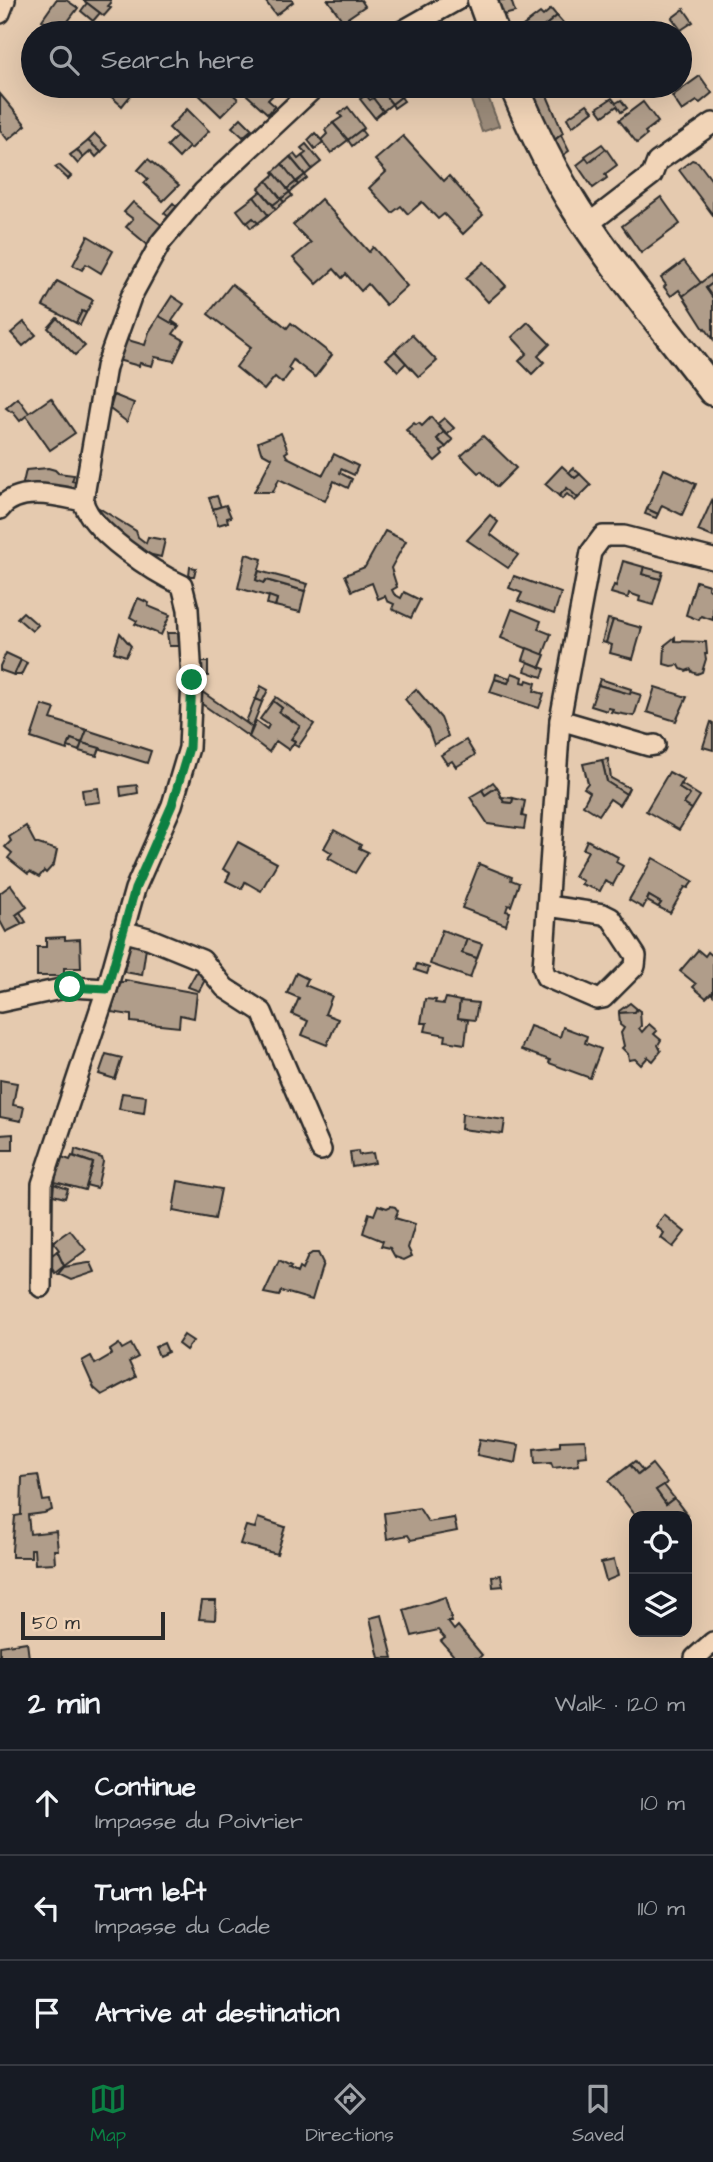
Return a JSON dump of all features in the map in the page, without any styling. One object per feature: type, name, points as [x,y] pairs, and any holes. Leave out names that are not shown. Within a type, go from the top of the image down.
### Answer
[{"type":"street","points":[[0,13],[5,0]]},
{"type":"street","points":[[420,21],[457,0]]},
{"type":"street","points":[[482,0],[490,21]]},
{"type":"street","points":[[41,1287],[42,1184],[107,989],[135,889],[172,805],[189,748],[192,680],[188,609],[182,585],[135,557],[98,528],[85,511],[83,501],[106,367],[131,297],[161,242],[203,192],[303,98]]},
{"type":"street","points":[[519,98],[532,130],[587,225],[713,391]]},
{"type":"street","points":[[587,225],[652,175],[657,162],[713,123]]},
{"type":"street","points":[[0,509],[4,504],[28,494],[83,501]]},
{"type":"street","points":[[548,906],[603,914],[611,918],[636,956],[635,966],[603,998],[597,999],[546,977],[543,968],[560,719],[591,552],[603,536],[624,536],[713,559]]},
{"type":"street","points":[[560,719],[655,746]]},
{"type":"street","points":[[122,931],[148,938],[202,960],[225,988],[262,1012],[321,1150]]},
{"type":"street","points":[[0,1002],[70,987],[107,989]]},
{"type":"street","points":[[695,1658],[713,1642]]},
{"type":"shaded area","points":[[470,98],[489,98],[499,126],[482,132]]},
{"type":"building","points":[[56,0],[66,0],[78,8],[68,21],[42,20]]},
{"type":"building","points":[[83,0],[110,0],[108,6],[111,8],[104,16]]},
{"type":"building","points":[[328,0],[361,0],[365,6],[343,21]]},
{"type":"building","points":[[495,0],[511,0],[515,12],[500,16]]},
{"type":"building","points":[[266,2],[293,2],[276,15]]},
{"type":"building","points":[[87,3],[100,13],[93,21],[81,11]]},
{"type":"building","points":[[551,9],[557,16],[551,21],[530,21],[540,13],[543,16]]},
{"type":"building","points":[[684,9],[693,22],[674,21],[672,18]]},
{"type":"building","points":[[700,76],[712,93],[700,103],[697,101],[682,111],[673,98],[692,98],[692,82]]},
{"type":"building","points":[[0,94],[26,125],[8,140],[0,130]]},
{"type":"building","points":[[113,98],[129,98],[122,106]]},
{"type":"building","points":[[202,98],[238,99],[221,116]]},
{"type":"building","points":[[250,98],[270,98],[268,100],[275,106],[268,114]]},
{"type":"building","points":[[373,98],[387,98],[392,104],[383,111]]},
{"type":"building","points":[[373,98],[383,111],[375,118],[360,99]]},
{"type":"building","points":[[387,98],[400,98],[392,104]]},
{"type":"building","points":[[400,98],[404,101],[394,108],[392,104]]},
{"type":"building","points":[[531,98],[548,98],[563,133],[551,143]]},
{"type":"building","points":[[612,98],[616,103],[621,100],[627,108],[621,112],[617,106],[603,116],[597,108]]},
{"type":"building","points":[[643,102],[658,122],[645,132],[647,135],[637,143],[619,120]]},
{"type":"building","points":[[587,104],[593,111],[572,127],[567,118]]},
{"type":"building","points":[[348,107],[364,128],[348,140],[333,123],[342,117],[339,114]]},
{"type":"building","points":[[187,109],[209,131],[191,149],[169,128]]},
{"type":"building","points":[[241,118],[252,129],[243,137],[232,127]]},
{"type":"building","points":[[333,123],[348,140],[331,153],[321,140],[327,134],[325,130]]},
{"type":"building","points":[[361,130],[365,135],[352,146],[348,140]]},
{"type":"building","points":[[315,133],[323,142],[315,149],[308,140]]},
{"type":"building","points":[[95,134],[107,146],[101,152],[88,141]]},
{"type":"building","points":[[561,135],[569,151],[559,158],[551,143]]},
{"type":"building","points":[[177,136],[189,147],[179,158],[167,146]]},
{"type":"building","points":[[403,136],[444,181],[449,176],[483,215],[463,234],[444,214],[438,219],[422,202],[408,214],[401,206],[392,213],[369,188],[386,172],[375,160]]},
{"type":"building","points":[[88,141],[101,152],[96,157],[91,151],[83,158],[77,150]]},
{"type":"building","points":[[306,144],[321,162],[312,169],[302,156],[306,153],[301,148]]},
{"type":"building","points":[[602,144],[606,149],[589,162],[585,156]]},
{"type":"building","points":[[606,149],[617,165],[605,174],[607,178],[593,188],[577,165],[586,158],[589,162]]},
{"type":"building","points":[[77,150],[83,158],[78,164],[70,155]]},
{"type":"building","points":[[294,154],[298,159],[302,156],[312,169],[305,175],[290,157]]},
{"type":"building","points":[[290,157],[305,175],[296,182],[282,164]]},
{"type":"building","points":[[148,159],[179,185],[163,201],[144,183],[148,179],[138,170]]},
{"type":"building","points":[[692,160],[698,162],[713,182],[713,215],[679,170]]},
{"type":"building","points":[[282,164],[296,182],[287,189],[273,172]]},
{"type":"building","points":[[59,165],[71,176],[68,179],[55,167]]},
{"type":"building","points":[[275,174],[290,192],[281,199],[267,181]]},
{"type":"building","points":[[305,175],[307,178],[298,185],[296,182]]},
{"type":"building","points":[[267,181],[281,199],[273,205],[259,188]]},
{"type":"building","points":[[296,182],[298,185],[290,192],[287,189]]},
{"type":"building","points":[[261,191],[276,209],[268,215],[254,197]]},
{"type":"building","points":[[290,192],[292,196],[284,202],[281,199]]},
{"type":"building","points":[[254,197],[268,215],[258,223],[253,218],[247,223],[237,210]]},
{"type":"building","points":[[661,197],[680,224],[641,253],[622,226]]},
{"type":"building","points":[[281,199],[284,202],[276,209],[273,205]]},
{"type":"building","points":[[321,199],[369,252],[373,247],[407,286],[386,305],[368,284],[361,291],[346,274],[342,278],[334,269],[317,284],[293,258],[311,243],[293,225]]},
{"type":"building","points":[[133,202],[164,227],[148,245],[126,227],[133,219],[124,212]]},
{"type":"building","points":[[173,203],[179,209],[171,219],[164,213]]},
{"type":"building","points":[[253,218],[258,223],[251,228],[247,223]]},
{"type":"building","points":[[88,236],[113,251],[101,273],[86,264],[82,270],[73,265]]},
{"type":"building","points":[[684,261],[701,283],[683,296],[679,290],[671,296],[661,278]]},
{"type":"building","points":[[484,262],[506,286],[488,302],[466,278]]},
{"type":"building","points":[[711,275],[713,283],[706,288],[713,298],[713,339],[683,296]]},
{"type":"building","points":[[57,281],[93,300],[86,313],[82,311],[76,323],[43,306]]},
{"type":"building","points":[[713,283],[713,298],[706,288]]},
{"type":"building","points":[[232,284],[287,328],[291,323],[332,355],[315,377],[293,360],[288,368],[291,371],[282,383],[275,377],[264,390],[236,367],[251,347],[208,314]]},
{"type":"building","points":[[172,296],[184,304],[172,321],[178,327],[159,316]]},
{"type":"building","points":[[82,311],[86,313],[80,325],[76,323]]},
{"type":"building","points":[[159,316],[178,327],[173,334],[184,340],[174,361],[155,357],[152,366],[140,363],[139,366],[114,359],[121,338],[145,345]]},
{"type":"building","points":[[57,318],[85,346],[75,355],[48,328]]},
{"type":"building","points":[[24,322],[36,335],[23,346],[11,333]]},
{"type":"building","points":[[528,322],[550,344],[538,356],[544,362],[532,374],[519,361],[527,353],[512,337]]},
{"type":"building","points":[[412,335],[437,361],[419,377],[395,351]]},
{"type":"building","points":[[395,351],[406,363],[398,371],[386,359]]},
{"type":"building","points":[[114,395],[134,403],[127,422],[110,409]]},
{"type":"building","points":[[18,398],[29,413],[51,398],[75,433],[50,450],[26,416],[20,421],[6,408]]},
{"type":"building","points":[[431,417],[444,432],[437,439],[446,447],[435,461],[406,430],[414,423],[422,426]]},
{"type":"building","points":[[444,418],[454,428],[447,435],[437,424]]},
{"type":"building","points":[[444,432],[453,440],[446,447],[437,439]]},
{"type":"building","points":[[281,433],[288,451],[285,453],[287,457],[323,475],[334,454],[358,466],[354,475],[341,469],[340,473],[352,479],[348,488],[334,481],[325,501],[279,479],[273,492],[254,492],[272,458],[261,452],[258,442]]},
{"type":"building","points":[[483,436],[516,468],[497,487],[461,456]]},
{"type":"building","points":[[562,466],[575,478],[580,474],[591,485],[578,498],[567,488],[559,496],[545,484]]},
{"type":"building","points":[[48,468],[58,473],[74,475],[72,481],[80,483],[76,496],[21,492],[26,470]]},
{"type":"building","points":[[573,468],[580,474],[575,478],[569,472]]},
{"type":"building","points":[[664,469],[696,484],[682,515],[662,505],[658,514],[647,509]]},
{"type":"building","points":[[567,488],[578,498],[575,501],[567,494],[562,499],[559,496]]},
{"type":"building","points":[[217,496],[221,507],[213,509],[209,498]]},
{"type":"building","points":[[713,498],[713,537],[698,531]]},
{"type":"building","points":[[226,505],[231,517],[227,518],[228,522],[218,525],[213,509]]},
{"type":"building","points":[[99,508],[136,531],[138,537],[146,543],[148,537],[165,540],[161,557],[139,552],[94,516]]},
{"type":"building","points":[[647,509],[658,514],[656,518],[645,514]]},
{"type":"building","points":[[490,515],[498,522],[490,534],[518,555],[508,568],[467,540]]},
{"type":"building","points":[[385,531],[406,541],[391,568],[397,587],[392,590],[401,598],[404,592],[420,600],[411,618],[392,609],[394,604],[387,601],[385,596],[378,599],[372,583],[352,591],[345,575],[365,567]]},
{"type":"building","points":[[246,554],[262,559],[256,580],[264,583],[266,580],[305,591],[300,612],[275,606],[277,599],[238,588]]},
{"type":"building","points":[[623,561],[644,567],[642,574],[661,579],[653,605],[639,601],[640,597],[629,593],[628,598],[611,593],[614,585],[616,586]]},
{"type":"building","points":[[190,567],[196,568],[194,576],[189,576]]},
{"type":"building","points":[[644,567],[663,572],[661,579],[642,574]]},
{"type":"building","points":[[259,571],[308,584],[305,591],[266,580],[264,583],[256,580]]},
{"type":"building","points":[[514,576],[561,593],[554,614],[518,601],[522,593],[509,588]]},
{"type":"building","points":[[696,581],[709,585],[708,589],[713,591],[713,620],[701,616],[699,620],[686,615]]},
{"type":"building","points":[[269,596],[277,599],[275,606],[267,604]]},
{"type":"building","points":[[138,598],[149,603],[148,606],[170,615],[161,635],[135,624],[137,621],[130,617]]},
{"type":"building","points":[[512,609],[541,621],[538,629],[551,634],[543,655],[501,638]]},
{"type":"building","points":[[23,612],[38,625],[32,631],[17,618]]},
{"type":"building","points":[[608,619],[613,620],[606,643],[602,642]]},
{"type":"building","points":[[613,620],[642,628],[633,659],[610,653],[612,645],[606,643]]},
{"type":"building","points":[[120,633],[131,646],[126,656],[114,652]]},
{"type":"building","points":[[167,633],[178,633],[179,646],[169,646]]},
{"type":"building","points":[[675,637],[675,641],[706,642],[707,654],[702,672],[697,674],[691,669],[681,669],[679,665],[664,664],[665,645]]},
{"type":"building","points":[[527,648],[545,655],[540,667],[523,660]]},
{"type":"building","points":[[6,653],[21,660],[14,675],[0,670]]},
{"type":"building","points":[[21,660],[27,663],[21,675],[14,675]]},
{"type":"building","points":[[200,662],[208,662],[208,676],[201,676]]},
{"type":"building","points":[[528,662],[545,669],[542,677],[525,671]]},
{"type":"building","points":[[512,673],[523,677],[522,682],[526,683],[527,680],[536,683],[534,691],[544,694],[539,708],[490,692],[495,679],[508,683]]},
{"type":"building","points":[[496,674],[510,678],[508,683],[495,679]]},
{"type":"building","points":[[600,679],[631,689],[630,694],[598,685]]},
{"type":"building","points":[[598,685],[641,695],[634,716],[591,706]]},
{"type":"building","points":[[261,686],[268,690],[262,702],[256,699]]},
{"type":"building","points":[[655,687],[687,697],[676,721],[647,712]]},
{"type":"building","points":[[416,689],[441,718],[448,736],[434,745],[428,728],[405,699]]},
{"type":"building","points":[[201,691],[252,727],[249,737],[202,704]]},
{"type":"building","points":[[276,697],[314,724],[298,747],[291,739],[300,726],[279,712],[282,708],[273,701]]},
{"type":"building","points":[[255,699],[262,702],[252,727],[246,722]]},
{"type":"building","points":[[273,701],[282,708],[279,712],[300,726],[291,739],[295,741],[289,750],[276,741],[269,752],[249,737],[256,721],[267,729],[269,725],[260,719]]},
{"type":"building","points":[[42,705],[55,709],[51,719],[87,730],[82,743],[71,739],[67,750],[31,738]]},
{"type":"building","points":[[711,722],[713,723],[713,750],[703,747]]},
{"type":"building","points":[[87,730],[151,751],[147,763],[82,743]]},
{"type":"building","points":[[71,739],[82,743],[79,751],[68,747]]},
{"type":"building","points":[[466,740],[475,755],[456,767],[452,761],[447,764],[441,755]]},
{"type":"building","points":[[82,743],[100,748],[97,756],[79,751]]},
{"type":"building","points":[[608,759],[611,778],[629,788],[626,794],[607,782],[602,760]]},
{"type":"building","points":[[602,760],[607,782],[626,794],[619,805],[610,799],[599,815],[583,805],[590,792],[584,788],[588,783],[583,764]]},
{"type":"building","points":[[669,772],[684,780],[679,788],[690,795],[684,804],[692,809],[679,830],[646,811]]},
{"type":"building","points":[[493,782],[497,787],[485,795],[482,790]]},
{"type":"building","points":[[681,784],[700,796],[692,809],[684,804],[690,795],[679,788]]},
{"type":"building","points":[[137,785],[138,793],[121,796],[120,787]]},
{"type":"building","points":[[497,787],[504,802],[512,803],[513,798],[525,801],[522,816],[526,817],[524,829],[488,824],[470,797],[482,790],[485,795]]},
{"type":"building","points":[[98,788],[100,802],[84,804],[82,790]]},
{"type":"building","points":[[501,797],[513,798],[512,803],[504,802]]},
{"type":"building","points":[[26,826],[35,843],[57,850],[54,864],[39,877],[30,872],[28,874],[8,858],[12,853],[5,847],[11,841],[9,837]]},
{"type":"building","points":[[334,830],[368,852],[355,873],[328,858],[332,853],[324,848]]},
{"type":"building","points":[[587,840],[618,857],[616,862],[623,866],[613,885],[605,881],[600,891],[581,884],[583,881],[574,876],[588,851],[583,849]]},
{"type":"building","points":[[238,842],[277,863],[261,891],[245,882],[242,889],[226,881],[230,873],[223,869]]},
{"type":"building","points":[[653,858],[693,881],[688,888],[685,887],[670,913],[658,907],[661,903],[649,896],[643,908],[629,900]]},
{"type":"building","points":[[479,864],[512,877],[511,880],[519,883],[511,906],[508,905],[506,911],[510,912],[506,925],[462,908]]},
{"type":"building","points":[[11,885],[27,907],[16,915],[22,924],[6,932],[0,921],[0,893]]},
{"type":"building","points":[[649,896],[661,903],[658,907],[647,901]]},
{"type":"building","points":[[20,912],[26,922],[22,924],[16,915]]},
{"type":"building","points":[[442,930],[467,939],[462,953],[477,958],[470,978],[430,964]]},
{"type":"building","points":[[65,937],[65,940],[80,939],[81,968],[64,968],[64,976],[37,976],[37,947],[46,947],[46,938]]},
{"type":"building","points":[[131,938],[147,941],[142,975],[124,972]]},
{"type":"building","points":[[467,939],[482,944],[477,958],[462,953]]},
{"type":"building","points":[[698,950],[705,956],[708,952],[713,956],[713,995],[711,993],[706,998],[693,987],[696,984],[680,971]]},
{"type":"building","points":[[417,964],[429,968],[427,974],[415,970]]},
{"type":"building","points":[[197,971],[205,980],[199,991],[188,987]]},
{"type":"building","points":[[296,973],[308,979],[305,985],[332,996],[325,1014],[338,1019],[327,1045],[302,1035],[308,1021],[292,1014],[299,998],[287,993]]},
{"type":"building","points":[[125,980],[197,993],[194,1018],[180,1015],[179,1027],[131,1022],[131,1015],[111,1012],[121,982]]},
{"type":"building","points":[[446,998],[460,1001],[458,1018],[468,1020],[465,1044],[445,1041],[446,1035],[425,1031],[427,1023],[421,1023],[425,999],[444,1004]]},
{"type":"building","points":[[460,1001],[478,1003],[475,1020],[458,1018]]},
{"type":"building","points":[[630,1003],[637,1009],[635,1012],[619,1013],[619,1011]]},
{"type":"building","points":[[637,1009],[640,1011],[639,1028],[642,1032],[649,1024],[657,1031],[654,1034],[661,1040],[658,1045],[661,1051],[653,1061],[648,1057],[641,1065],[635,1059],[629,1060],[628,1054],[622,1048],[624,1046],[621,1033],[624,1028],[620,1025],[619,1013],[635,1012]]},
{"type":"building","points":[[530,1026],[560,1037],[563,1027],[587,1036],[585,1043],[601,1049],[590,1078],[521,1050]]},
{"type":"building","points":[[106,1054],[122,1058],[115,1079],[99,1074]]},
{"type":"building","points":[[0,1080],[17,1083],[13,1105],[24,1107],[21,1121],[0,1117]]},
{"type":"building","points":[[122,1093],[146,1096],[144,1113],[119,1109]]},
{"type":"building","points":[[462,1114],[505,1120],[503,1134],[461,1129]]},
{"type":"building","points":[[13,1134],[13,1150],[0,1150],[0,1135]]},
{"type":"building","points":[[75,1149],[102,1158],[97,1188],[86,1185],[93,1163],[74,1156]]},
{"type":"building","points":[[358,1151],[359,1155],[373,1153],[375,1163],[352,1167],[350,1152]]},
{"type":"building","points":[[59,1156],[70,1160],[72,1156],[93,1163],[85,1190],[55,1182]]},
{"type":"building","points":[[178,1181],[221,1189],[215,1219],[173,1211]]},
{"type":"building","points":[[54,1184],[68,1189],[65,1198],[53,1195]]},
{"type":"building","points":[[378,1205],[395,1207],[398,1211],[395,1218],[415,1224],[408,1248],[412,1256],[404,1260],[395,1257],[390,1248],[381,1246],[383,1241],[363,1233],[369,1213],[374,1215]]},
{"type":"building","points":[[664,1215],[685,1232],[673,1247],[661,1238],[664,1233],[656,1226]]},
{"type":"building","points":[[70,1230],[86,1250],[64,1266],[57,1251],[59,1250],[53,1242]]},
{"type":"building","points":[[57,1251],[64,1266],[55,1273],[46,1260]]},
{"type":"building","points":[[312,1253],[318,1253],[323,1263],[312,1300],[281,1291],[279,1296],[264,1293],[279,1261],[297,1273],[299,1268],[302,1270]]},
{"type":"building","points":[[91,1263],[95,1272],[71,1280],[58,1274],[64,1267]]},
{"type":"building","points":[[184,1335],[193,1341],[186,1350],[178,1344]]},
{"type":"building","points":[[164,1343],[168,1352],[159,1356],[155,1347]]},
{"type":"building","points":[[119,1344],[122,1349],[131,1344],[138,1357],[129,1362],[136,1377],[102,1395],[94,1388],[82,1361],[91,1356],[95,1364],[112,1354],[110,1350]]},
{"type":"building","points":[[480,1439],[519,1445],[516,1463],[477,1455]]},
{"type":"building","points":[[585,1440],[587,1456],[578,1457],[579,1465],[553,1468],[551,1463],[535,1464],[534,1449],[560,1446],[560,1441]]},
{"type":"building","points":[[635,1461],[643,1471],[638,1475],[630,1465]]},
{"type":"building","points":[[652,1464],[667,1483],[656,1490],[666,1504],[674,1498],[684,1511],[632,1511],[609,1481],[630,1465],[638,1475]]},
{"type":"building","points":[[38,1475],[43,1501],[50,1500],[52,1510],[28,1515],[30,1534],[56,1531],[58,1550],[54,1550],[55,1563],[35,1564],[34,1549],[31,1549],[31,1557],[12,1557],[15,1516],[21,1515],[22,1477]]},
{"type":"building","points":[[664,1485],[674,1498],[666,1504],[656,1490]]},
{"type":"building","points":[[419,1508],[428,1522],[454,1518],[457,1531],[411,1540],[408,1535],[387,1539],[384,1513]]},
{"type":"building","points":[[258,1518],[285,1527],[277,1554],[240,1544],[246,1526],[255,1528]]},
{"type":"building","points":[[614,1560],[618,1576],[606,1581],[601,1563]]},
{"type":"building","points":[[501,1575],[503,1586],[493,1587],[492,1576]]},
{"type":"building","points":[[445,1597],[452,1622],[448,1622],[454,1630],[458,1626],[482,1655],[479,1658],[451,1658],[454,1656],[441,1641],[445,1638],[438,1630],[412,1636],[404,1610]]},
{"type":"building","points":[[202,1601],[216,1601],[215,1620],[199,1619]]},
{"type":"building","points":[[382,1615],[393,1658],[379,1658],[370,1618]]},
{"type":"building","points":[[27,1642],[29,1658],[0,1658],[0,1646]]},
{"type":"route","points":[[70,987],[107,989],[135,889],[172,805],[189,748],[192,680]]}]
